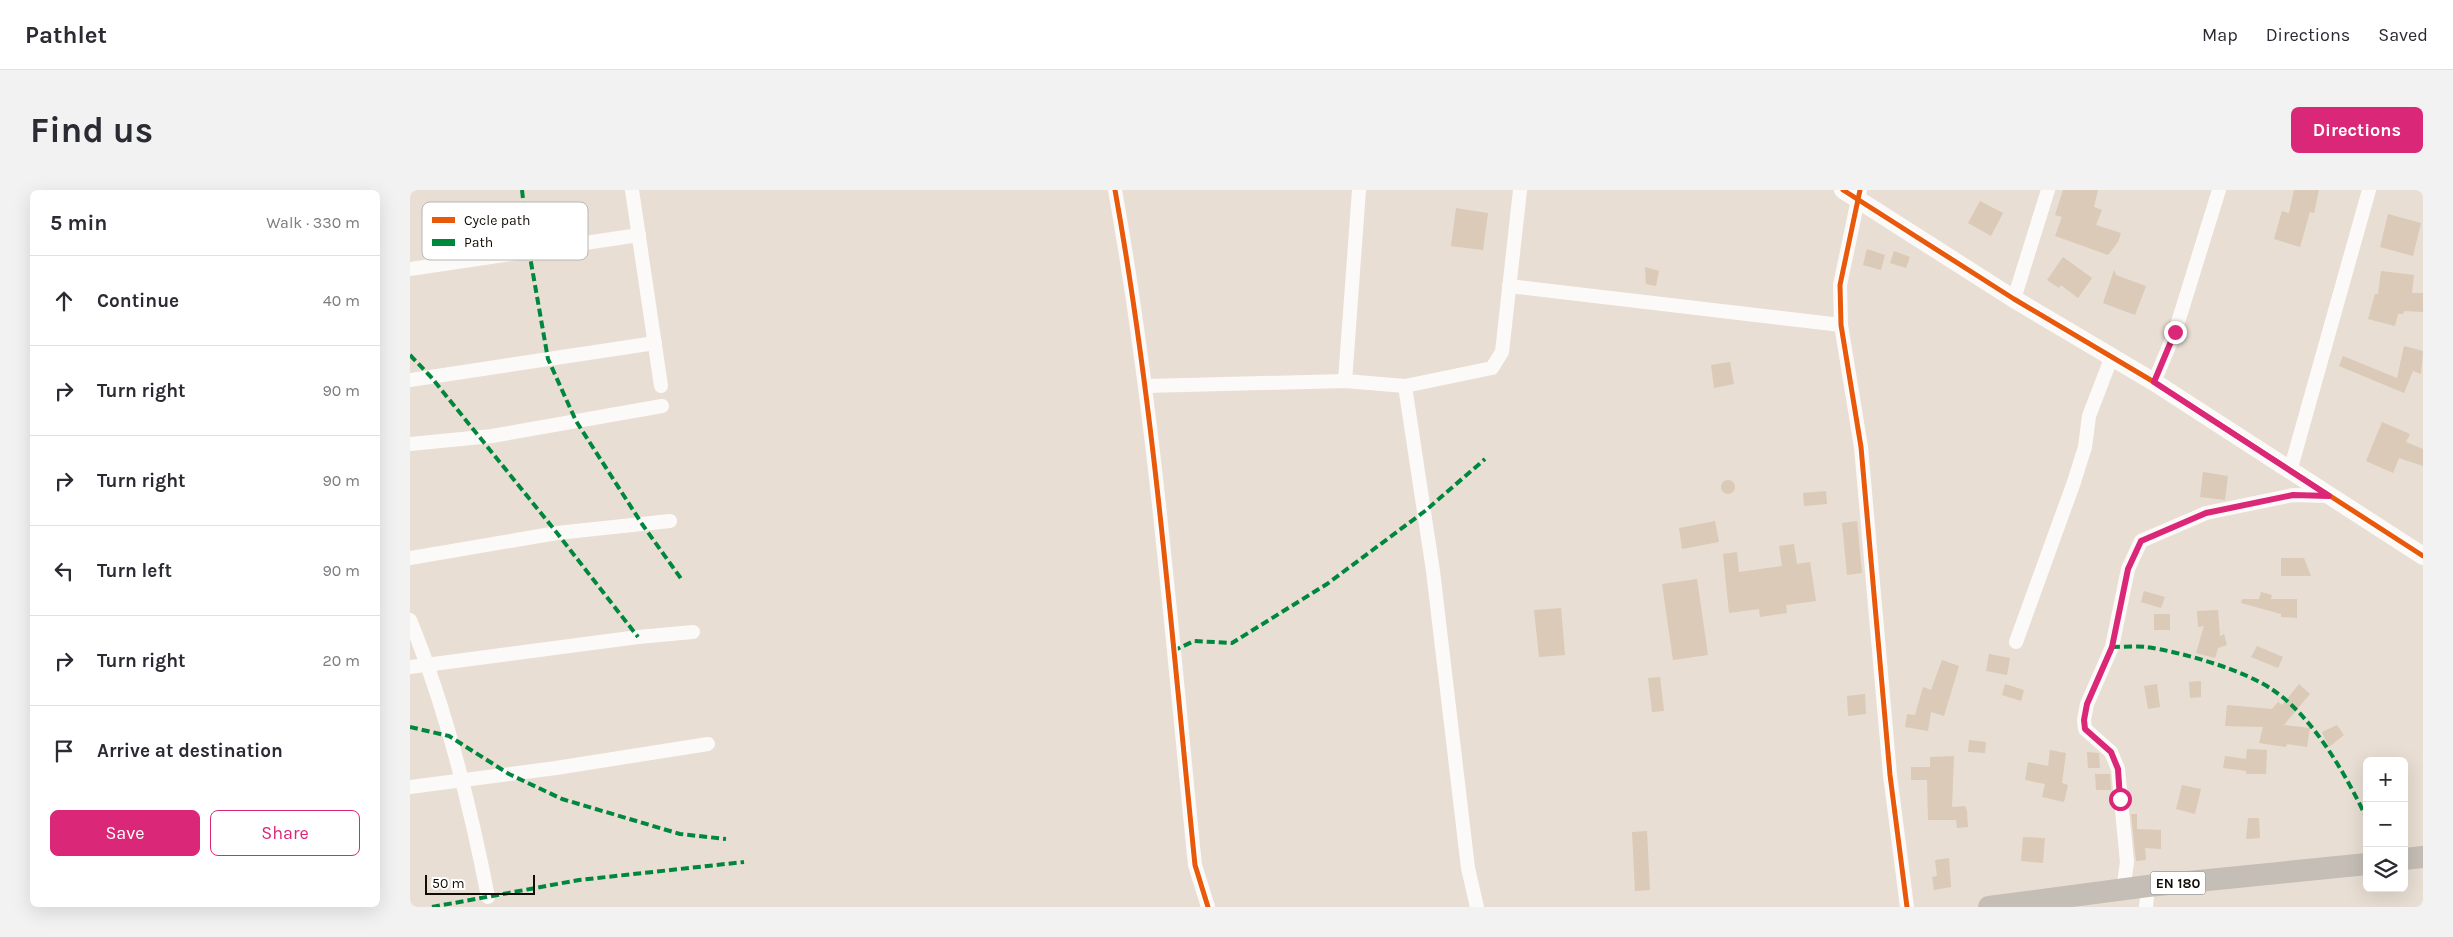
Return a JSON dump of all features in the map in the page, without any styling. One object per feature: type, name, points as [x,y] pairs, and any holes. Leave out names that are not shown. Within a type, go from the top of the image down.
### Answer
[{"type":"main road","points":[[2408,859],[2423,857]]},
{"type":"main road","name":"EN 180","points":[[1989,907],[2123,891],[2147,897],[2363,865]]},
{"type":"street","points":[[632,190],[661,386]]},
{"type":"street","points":[[1115,190],[1146,386],[1195,865],[1208,907]]},
{"type":"street","points":[[1345,381],[1359,190]]},
{"type":"street","points":[[1146,386],[1345,381],[1405,386],[1492,368],[1502,352],[1520,190]]},
{"type":"street","points":[[2014,299],[2048,190]]},
{"type":"street","points":[[2154,382],[2175,332],[2219,190]]},
{"type":"street","points":[[2290,471],[2369,190]]},
{"type":"street","points":[[1907,907],[1890,775],[1860,448],[1841,325],[1840,285],[1853,193],[2014,299],[2154,382],[2423,556]]},
{"type":"street","points":[[588,243],[639,235]]},
{"type":"street","points":[[410,269],[471,260]]},
{"type":"street","points":[[1509,286],[1841,325]]},
{"type":"street","points":[[410,380],[655,342]]},
{"type":"street","points":[[2016,642],[2071,491],[2085,447],[2089,416],[2112,356]]},
{"type":"street","points":[[1405,386],[1433,571],[1468,868],[1477,907]]},
{"type":"street","points":[[410,444],[492,436],[662,406]]},
{"type":"street","points":[[2123,891],[2127,862],[2118,769],[2111,752],[2085,729],[2084,720],[2087,704],[2112,647],[2128,569],[2141,541],[2206,513],[2293,495],[2329,496]]},
{"type":"street","points":[[410,558],[557,532],[670,521]]},
{"type":"street","points":[[410,620],[447,727],[479,850],[488,897]]},
{"type":"street","points":[[410,667],[693,632]]},
{"type":"street","points":[[410,787],[708,744]]},
{"type":"building","points":[[2063,190],[2098,190],[2094,207],[2102,210],[2096,225],[2121,233],[2118,242],[2108,255],[2055,236],[2062,217],[2055,215]]},
{"type":"building","points":[[2294,190],[2319,190],[2314,213],[2310,212],[2300,247],[2274,239],[2282,211],[2289,213]]},
{"type":"building","points":[[1980,201],[2003,213],[1991,236],[1968,223]]},
{"type":"building","points":[[1456,208],[1488,213],[1483,250],[1451,246]]},
{"type":"building","points":[[2388,214],[2421,223],[2413,256],[2380,247]]},
{"type":"building","points":[[1867,249],[1885,255],[1881,270],[1863,265]]},
{"type":"building","points":[[1894,251],[1910,257],[1906,268],[1890,263]]},
{"type":"building","points":[[2063,257],[2092,278],[2078,298],[2061,285],[2059,288],[2047,280]]},
{"type":"building","points":[[1645,267],[1659,271],[1656,286],[1646,284]]},
{"type":"building","points":[[2114,270],[2116,275],[2146,286],[2135,315],[2103,303]]},
{"type":"building","points":[[2381,271],[2414,275],[2412,293],[2423,293],[2423,312],[2404,311],[2403,314],[2398,314],[2395,326],[2368,319],[2375,294],[2378,294]]},
{"type":"building","points":[[2404,346],[2423,351],[2421,374],[2413,371],[2404,393],[2339,366],[2343,356],[2397,378]]},
{"type":"building","points":[[1730,362],[1734,384],[1714,388],[1711,365]]},
{"type":"building","points":[[2382,422],[2410,434],[2406,442],[2423,449],[2423,466],[2399,458],[2393,473],[2366,461]]},
{"type":"building","points":[[2203,472],[2228,476],[2225,500],[2200,497]]},
{"type":"building","points":[[1728,480],[1733,482],[1735,487],[1733,492],[1728,494],[1723,492],[1721,487],[1723,482]]},
{"type":"building","points":[[1826,491],[1827,504],[1804,506],[1803,493]]},
{"type":"building","points":[[1715,521],[1719,542],[1682,549],[1679,528]]},
{"type":"building","points":[[1857,521],[1862,573],[1847,575],[1842,523]]},
{"type":"building","points":[[1794,544],[1797,564],[1810,562],[1816,601],[1786,605],[1787,613],[1760,617],[1759,609],[1729,613],[1723,554],[1737,552],[1739,572],[1782,566],[1779,546]]},
{"type":"building","points":[[2281,558],[2304,558],[2311,576],[2281,576]]},
{"type":"building","points":[[1697,579],[1708,655],[1673,660],[1662,584]]},
{"type":"building","points":[[2144,591],[2165,597],[2161,608],[2141,602]]},
{"type":"building","points":[[2261,592],[2272,595],[2271,599],[2297,599],[2297,618],[2281,617],[2281,614],[2241,603],[2242,599],[2259,599]]},
{"type":"building","points":[[1561,608],[1565,655],[1539,657],[1534,610]]},
{"type":"building","points":[[2218,610],[2220,636],[2224,634],[2227,645],[2218,648],[2215,658],[2196,653],[2204,626],[2198,627],[2197,611]]},
{"type":"building","points":[[2154,614],[2170,614],[2170,630],[2154,630]]},
{"type":"building","points":[[2257,646],[2283,657],[2278,668],[2251,657]]},
{"type":"building","points":[[1989,654],[2010,658],[2007,675],[1986,671]]},
{"type":"building","points":[[1942,660],[1959,666],[1944,716],[1931,712],[1928,731],[1905,727],[1907,714],[1915,715],[1923,687],[1931,690]]},
{"type":"building","points":[[1660,677],[1664,711],[1652,712],[1648,678]]},
{"type":"building","points":[[2201,681],[2201,697],[2190,698],[2189,682]]},
{"type":"building","points":[[2005,684],[2024,690],[2021,701],[2002,695]]},
{"type":"building","points":[[2157,684],[2160,707],[2148,709],[2144,686]]},
{"type":"building","points":[[2299,684],[2310,694],[2284,725],[2310,728],[2307,747],[2287,744],[2286,747],[2259,743],[2263,727],[2225,726],[2227,705],[2272,709],[2278,702],[2282,705]]},
{"type":"building","points":[[1865,694],[1866,714],[1848,716],[1847,696]]},
{"type":"building","points":[[2337,725],[2344,735],[2329,747],[2322,732]]},
{"type":"building","points":[[1969,740],[1986,742],[1985,753],[1968,752]]},
{"type":"building","points":[[2247,749],[2267,750],[2266,774],[2246,774],[2246,771],[2223,768],[2225,756],[2246,759]]},
{"type":"building","points":[[2050,750],[2066,753],[2062,783],[2068,785],[2064,802],[2042,797],[2045,784],[2025,780],[2028,762],[2048,766]]},
{"type":"building","points":[[2087,752],[2099,753],[2100,768],[2088,768]]},
{"type":"building","points":[[1954,756],[1952,807],[1965,806],[1968,827],[1957,828],[1956,820],[1928,820],[1927,780],[1911,780],[1911,767],[1930,767],[1930,757]]},
{"type":"building","points":[[2095,774],[2110,774],[2111,790],[2096,790]]},
{"type":"building","points":[[2182,785],[2201,789],[2195,814],[2176,809]]},
{"type":"building","points":[[2131,814],[2137,814],[2137,829],[2161,830],[2161,849],[2145,848],[2146,860],[2136,861]]},
{"type":"building","points":[[2248,818],[2259,818],[2260,838],[2246,839]]},
{"type":"building","points":[[1647,831],[1650,890],[1635,891],[1632,832]]},
{"type":"building","points":[[2023,837],[2045,838],[2043,863],[2021,861]]},
{"type":"building","points":[[1949,858],[1951,887],[1934,890],[1932,877],[1937,876],[1935,860]]},
{"type":"marked path","points":[[522,190],[523,202]]},
{"type":"marked path","points":[[531,260],[548,359],[576,421],[642,524],[682,580]]},
{"type":"marked path","points":[[410,355],[431,377],[638,637]]},
{"type":"marked path","points":[[1173,651],[1194,641],[1232,643],[1327,584],[1425,511],[1485,459]]},
{"type":"marked path","points":[[2112,647],[2146,647],[2177,653],[2230,669],[2273,690],[2302,716],[2328,748],[2363,811]]},
{"type":"marked path","points":[[410,727],[449,736],[509,774],[562,799],[680,834],[726,839]]},
{"type":"marked path","points":[[432,907],[579,880],[744,862]]},
{"type":"cycle path","points":[[1115,190],[1129,274],[1152,442],[1195,865],[1208,907]]},
{"type":"cycle path","points":[[1843,190],[2014,299],[2154,382],[2423,556]]},
{"type":"cycle path","points":[[1860,190],[1840,285],[1841,325],[1861,447],[1890,775],[1907,907]]},
{"type":"route","points":[[2120,799],[2118,769],[2111,752],[2085,729],[2084,720],[2087,704],[2112,647],[2119,605],[2128,569],[2141,541],[2173,525],[2206,513],[2293,495],[2329,496],[2154,382],[2175,332]]}]
